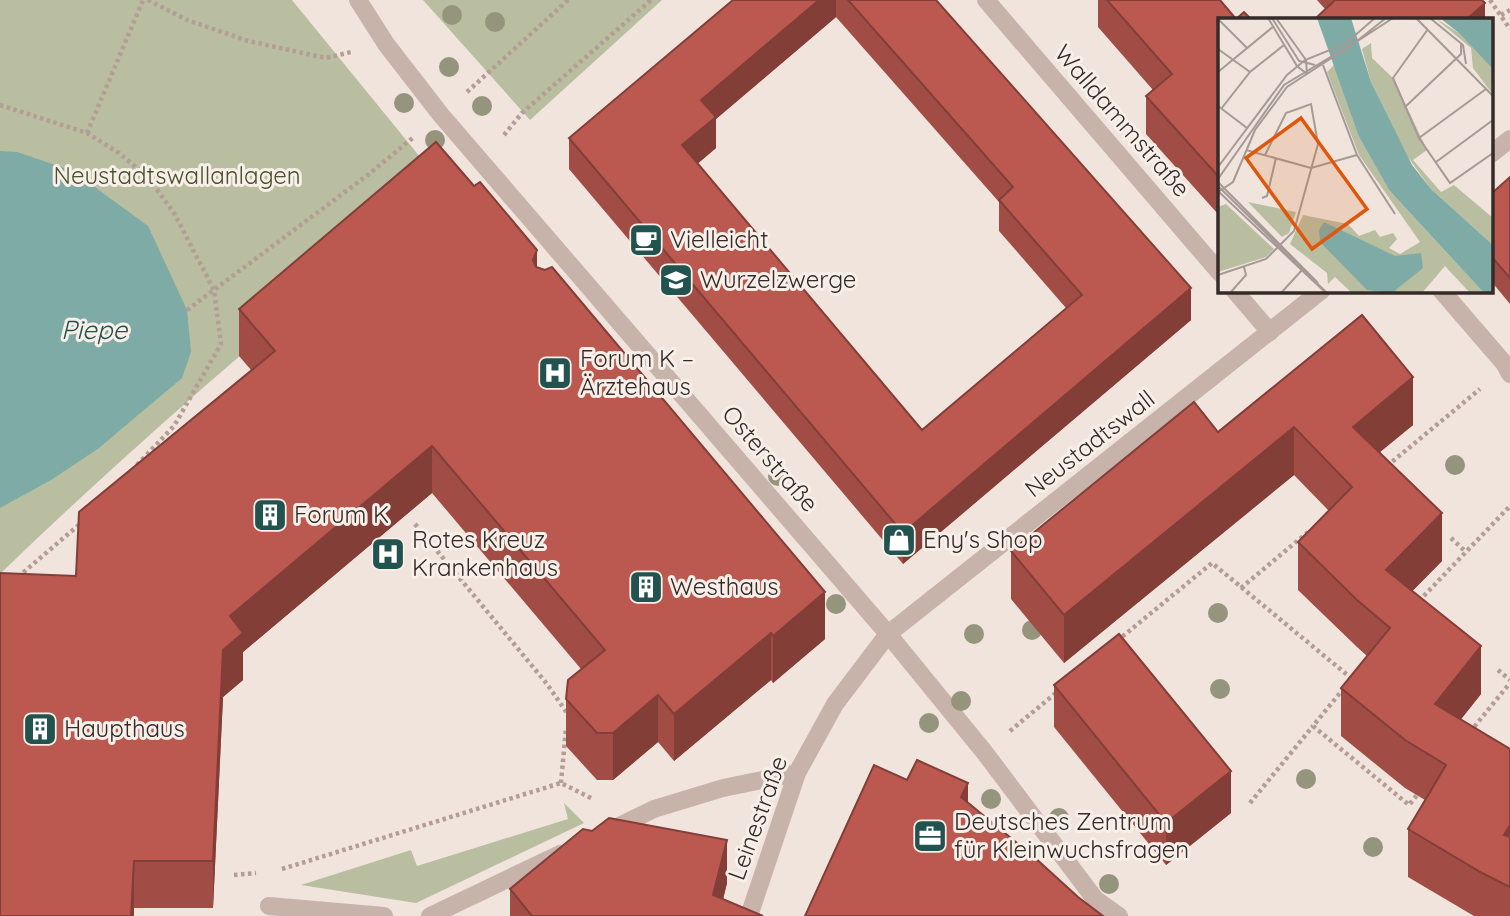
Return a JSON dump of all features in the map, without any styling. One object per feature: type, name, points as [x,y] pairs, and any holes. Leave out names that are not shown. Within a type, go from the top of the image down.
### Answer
[{"type":"street","name":"Osterstraße","points":[[358,0],[386,44],[441,115],[888,634],[985,753],[1095,899],[1119,916]]},
{"type":"street","name":"Walldammstraße","points":[[986,0],[1218,271]]},
{"type":"street","points":[[1492,153],[1510,139]]},
{"type":"street","points":[[562,290],[581,275]]},
{"type":"street","points":[[1236,292],[1270,332]]},
{"type":"street","name":"Neustadtswall","points":[[888,634],[1320,292]]},
{"type":"street","points":[[1443,292],[1508,371]]},
{"type":"street","name":"Leinestraße","points":[[749,916],[797,773],[835,704],[888,634]]},
{"type":"street","points":[[430,916],[654,809],[723,788],[797,773]]},
{"type":"street","points":[[269,906],[384,916]]},
{"type":"path","points":[[87,133],[146,0],[187,20],[248,41],[326,58],[386,44]]},
{"type":"path","points":[[187,310],[369,174],[441,115],[568,0]]},
{"type":"path","points":[[482,162],[522,113],[651,0]]},
{"type":"path","points":[[1490,0],[1510,29]]},
{"type":"path","points":[[1501,15],[1510,10]]},
{"type":"path","points":[[0,105],[87,133],[119,153],[148,177],[174,213],[214,290],[221,344],[174,426],[129,473]]},
{"type":"path","points":[[1392,476],[1385,468],[1508,371]]},
{"type":"path","points":[[1426,610],[1418,602],[1510,506]]},
{"type":"path","points":[[10,583],[84,521]]},
{"type":"path","points":[[415,524],[568,711],[561,783]]},
{"type":"path","points":[[1241,587],[1311,530]]},
{"type":"path","points":[[1451,538],[1465,552]]},
{"type":"path","points":[[1109,649],[1212,563],[1352,678]]},
{"type":"path","points":[[1250,803],[1360,668]]},
{"type":"path","points":[[1462,741],[1510,681],[1498,670]]},
{"type":"path","points":[[985,753],[1059,691]]},
{"type":"path","points":[[1313,726],[1409,805],[1417,795]]},
{"type":"path","points":[[1469,733],[1476,740]]},
{"type":"path","points":[[275,870],[288,869],[561,783],[635,818]]},
{"type":"path","points":[[234,875],[261,872]]},
{"type":"green space","name":"Neustadtswallanlagen","points":[[0,0],[292,0],[442,184],[162,424],[0,574]]},
{"type":"green space","points":[[423,0],[662,0],[530,120]]},
{"type":"green space","points":[[564,803],[584,823],[416,903],[301,885],[411,850],[417,866],[568,819]]},
{"type":"water","name":"Piepe","points":[[0,151],[17,152],[73,171],[148,226],[187,310],[191,352],[182,378],[99,448],[51,480],[0,508]]},
{"type":"building","points":[[733,0],[819,0],[701,100],[716,117],[682,145],[922,430],[1082,295],[999,200],[1013,187],[848,0],[936,0],[1191,288],[903,533],[569,138]]},
{"type":"building","points":[[1107,0],[1220,0],[1235,18],[1218,18],[1218,176],[1146,96],[1172,74]]},
{"type":"building","points":[[1335,0],[1482,0],[1485,3],[1468,18],[1316,18]]},
{"type":"building","points":[[1244,12],[1250,18],[1237,18]]},
{"type":"building","points":[[436,142],[474,186],[480,182],[537,250],[533,260],[536,267],[545,270],[552,267],[825,592],[674,714],[658,695],[613,733],[597,733],[566,699],[568,680],[605,650],[432,446],[230,616],[243,633],[223,650],[213,861],[134,861],[131,916],[0,916],[0,573],[76,576],[79,512],[275,351],[239,309]]},
{"type":"building","points":[[1510,177],[1510,278],[1492,257],[1492,193]]},
{"type":"building","points":[[1362,315],[1413,377],[1353,427],[1442,513],[1386,570],[1481,646],[1435,704],[1510,749],[1510,825],[1504,835],[1510,837],[1510,887],[1408,829],[1446,765],[1405,740],[1341,688],[1390,628],[1298,542],[1352,487],[1294,427],[1064,615],[1011,551],[1194,402],[1218,432]]},
{"type":"building","points":[[1119,634],[1231,771],[1166,823],[1054,685]]},
{"type":"building","points":[[917,760],[968,783],[961,797],[1103,916],[805,916],[874,765],[907,780]]},
{"type":"building","points":[[609,818],[727,840],[713,895],[763,916],[532,916],[510,889],[583,829],[592,831]]},
{"type":"place","name":"Vielleicht","points":[[646,240]]},
{"type":"place","name":"Wurzelzwerge","points":[[676,280]]},
{"type":"place","name":"Forum K – Ärztehaus","points":[[555,373]]},
{"type":"place","name":"Forum K","points":[[270,515]]},
{"type":"place","name":"Eny's Shop","points":[[899,540]]},
{"type":"place","name":"Rotes Kreuz Krankenhaus","points":[[388,554]]},
{"type":"place","name":"Westhaus","points":[[646,587]]},
{"type":"place","name":"Haupthaus","points":[[40,729]]},
{"type":"place","name":"Deutsches Zentrum für Kleinwuchsfragen","points":[[930,836]]}]
